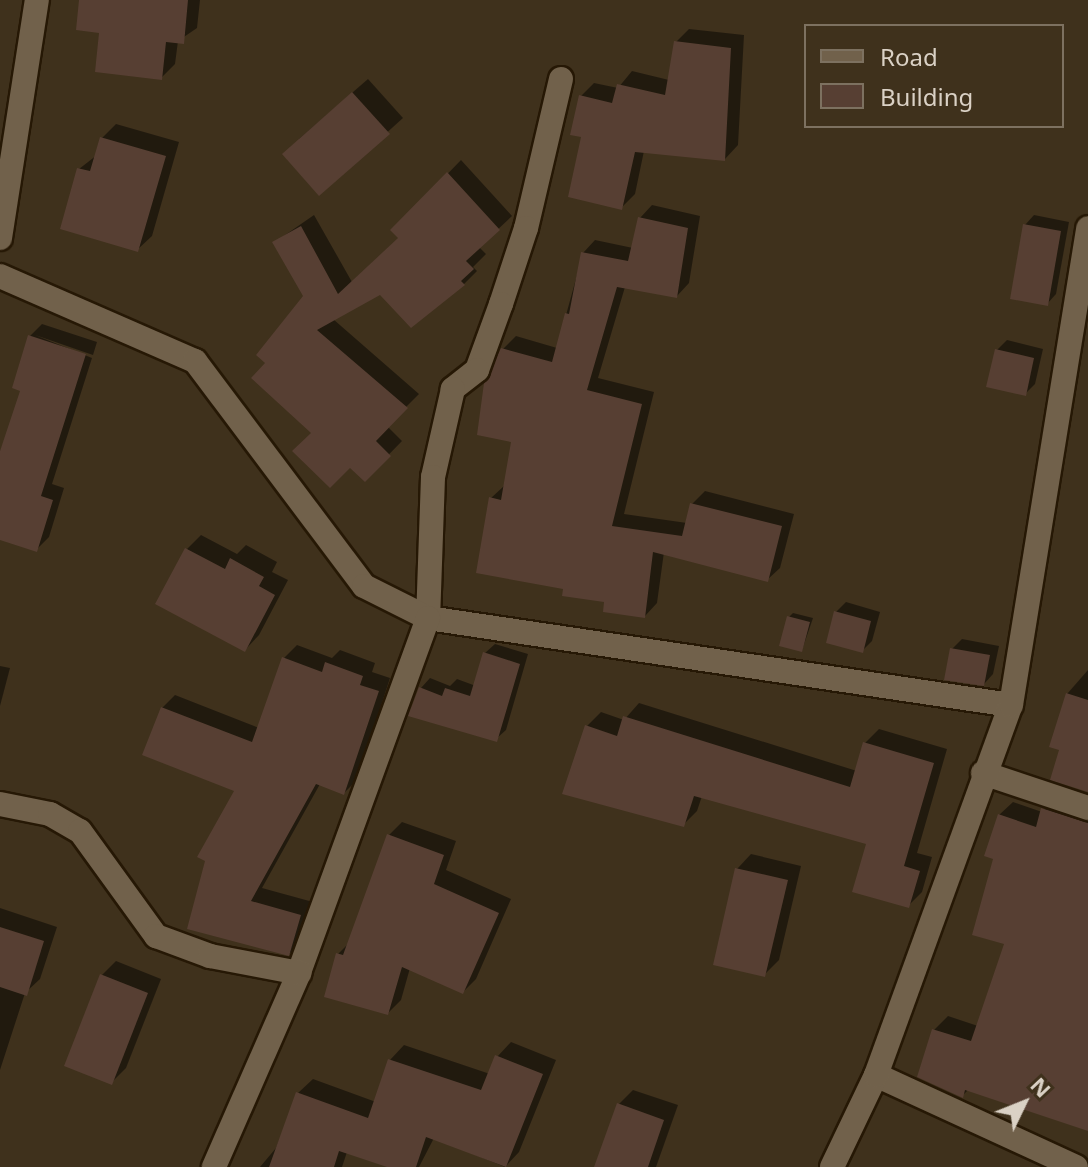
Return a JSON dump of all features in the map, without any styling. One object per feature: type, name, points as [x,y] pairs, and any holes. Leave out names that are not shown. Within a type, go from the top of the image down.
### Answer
[{"type":"street","points":[[0,238],[37,0]]},
{"type":"street","points":[[214,1167],[299,973],[428,618],[433,477],[453,389],[477,370],[501,304],[526,228],[561,79]]},
{"type":"street","points":[[832,1167],[876,1075],[983,773],[1011,705],[1088,228]]},
{"type":"street","points":[[0,276],[195,361],[364,586],[428,618],[1011,705]]},
{"type":"street","points":[[983,773],[1088,808]]},
{"type":"street","points":[[0,804],[50,814],[80,831],[156,936],[210,956],[299,973]]},
{"type":"street","points":[[876,1075],[1076,1167]]},
{"type":"building","points":[[79,0],[188,0],[184,44],[166,42],[162,80],[95,72],[99,33],[76,30]]},
{"type":"building","points":[[674,41],[731,48],[725,161],[635,152],[622,210],[568,197],[581,137],[570,135],[579,95],[612,103],[617,84],[665,95]]},
{"type":"building","points":[[352,92],[390,134],[319,196],[282,154]]},
{"type":"building","points":[[100,137],[166,156],[138,252],[60,229],[77,168],[90,171]]},
{"type":"building","points":[[447,172],[500,230],[466,261],[474,269],[461,281],[465,285],[411,328],[380,295],[317,330],[408,408],[376,441],[391,456],[365,482],[350,468],[330,488],[292,451],[311,433],[251,378],[265,363],[256,355],[303,296],[272,242],[301,226],[338,294],[398,238],[390,230]]},
{"type":"building","points":[[638,217],[688,228],[677,298],[617,287],[587,390],[642,404],[612,526],[682,536],[690,503],[782,526],[768,582],[653,552],[645,618],[603,612],[604,602],[562,596],[563,589],[476,573],[489,497],[501,500],[511,442],[477,435],[484,383],[501,348],[552,362],[565,313],[569,314],[581,252],[628,261]]},
{"type":"building","points":[[1023,224],[1061,231],[1048,306],[1010,299]]},
{"type":"building","points":[[28,335],[86,354],[41,496],[53,500],[37,552],[0,540],[0,451],[20,391],[12,388]]},
{"type":"building","points":[[995,349],[1034,358],[1026,396],[986,387]]},
{"type":"building","points":[[185,548],[225,569],[230,558],[264,577],[259,586],[275,595],[245,652],[155,604]]},
{"type":"building","points":[[834,611],[871,621],[863,653],[826,643]]},
{"type":"building","points":[[787,616],[810,622],[802,652],[779,646]]},
{"type":"building","points":[[950,648],[990,655],[984,686],[944,680]]},
{"type":"building","points":[[483,652],[520,664],[497,742],[408,716],[419,687],[442,696],[445,688],[470,696]]},
{"type":"building","points":[[282,657],[322,672],[325,662],[363,676],[360,685],[379,691],[344,795],[316,784],[251,901],[301,915],[289,956],[187,929],[205,861],[197,857],[234,791],[142,755],[161,707],[252,742]]},
{"type":"building","points":[[1066,693],[1088,700],[1088,792],[1050,780],[1059,750],[1049,747]]},
{"type":"building","points":[[623,716],[850,787],[863,742],[934,763],[904,866],[920,871],[909,908],[852,892],[866,844],[694,796],[684,827],[562,794],[585,725],[617,736]]},
{"type":"building","points":[[1041,808],[1088,823],[1088,1131],[965,1090],[963,1098],[917,1077],[932,1029],[971,1041],[1004,944],[972,935],[993,859],[984,856],[998,814],[1036,827]]},
{"type":"building","points":[[387,834],[444,855],[434,884],[499,913],[463,994],[402,967],[388,1015],[324,997],[336,953],[343,955]]},
{"type":"building","points":[[735,868],[788,880],[765,977],[713,965]]},
{"type":"building","points":[[0,927],[44,941],[27,996],[0,987]]},
{"type":"building","points":[[100,974],[148,993],[112,1085],[64,1066]]},
{"type":"building","points":[[495,1055],[543,1074],[506,1167],[426,1137],[416,1167],[387,1167],[339,1151],[334,1167],[269,1167],[296,1092],[368,1118],[388,1059],[481,1090]]},
{"type":"building","points":[[617,1103],[664,1120],[648,1167],[594,1167]]}]
